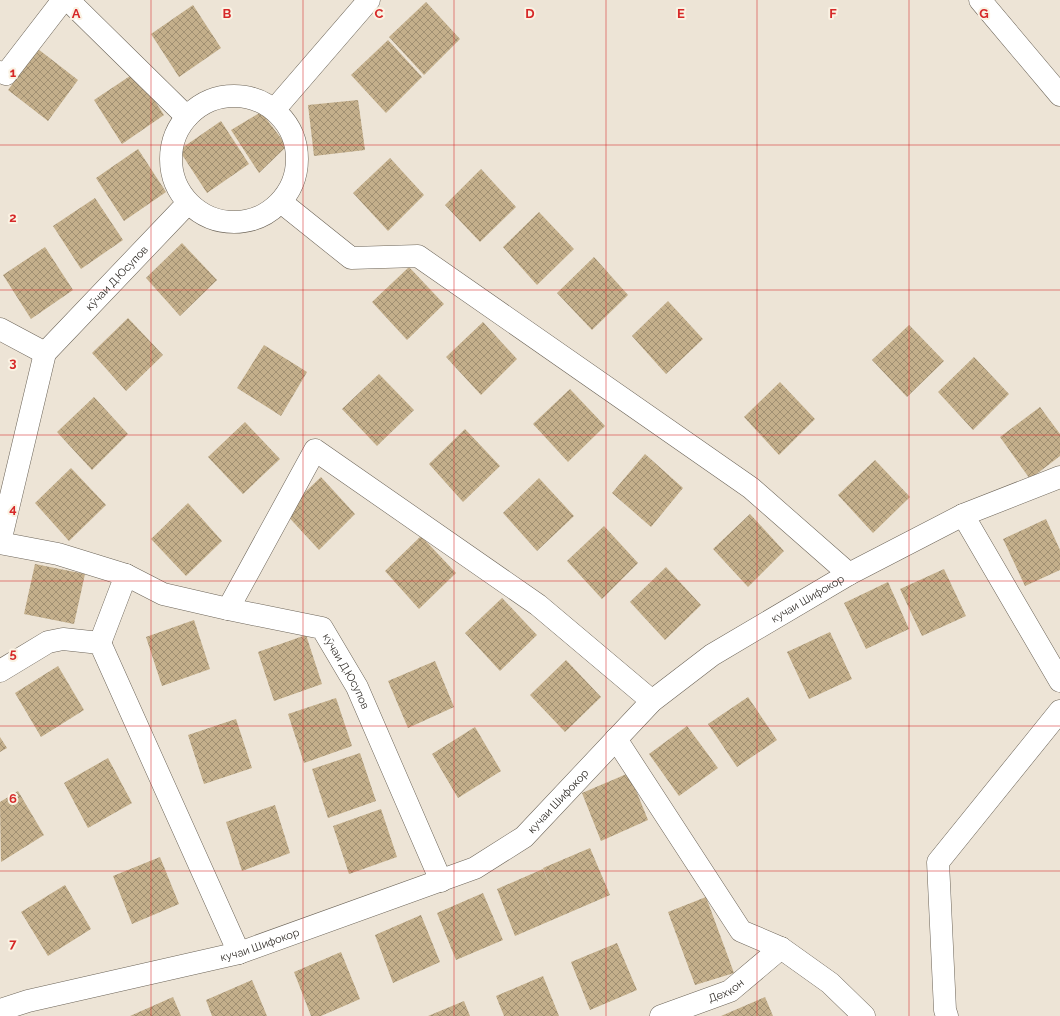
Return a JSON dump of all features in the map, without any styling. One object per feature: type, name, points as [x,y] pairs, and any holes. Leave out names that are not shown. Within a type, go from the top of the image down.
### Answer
[{"type":"street","points":[[0,72],[6,74],[64,0]]},
{"type":"street","points":[[68,0],[187,117]]},
{"type":"street","points":[[274,110],[369,0]]},
{"type":"street","points":[[980,0],[1060,95]]},
{"type":"street","points":[[230,96],[253,99],[274,110],[290,130],[298,155],[294,180],[281,202],[260,217],[235,223],[210,218],[188,203],[176,183],[171,160],[175,137],[187,117],[206,102],[230,96]]},
{"type":"street","points":[[281,202],[351,258],[418,256],[751,488],[849,574]]},
{"type":"street","name":"кӯчаи Д.Юсупов","points":[[188,203],[45,353],[0,542],[58,554],[126,575],[163,594],[322,628],[357,687],[441,881]]},
{"type":"street","points":[[0,330],[45,353]]},
{"type":"street","points":[[228,609],[314,450],[538,605],[652,701]]},
{"type":"street","name":"кучаи Шифокор","points":[[0,1010],[28,1001],[239,953],[475,868],[524,837],[652,701],[712,656],[849,574],[964,515],[1060,477]]},
{"type":"street","points":[[964,515],[1060,681]]},
{"type":"street","points":[[126,575],[100,643],[239,953]]},
{"type":"street","points":[[0,671],[48,642],[63,639],[100,643]]},
{"type":"street","points":[[947,1016],[944,1010],[938,862],[1060,711]]},
{"type":"street","points":[[616,739],[741,931],[781,948],[830,983],[864,1016]]},
{"type":"street","name":"Дехкон","points":[[661,1016],[730,991],[781,948]]},
{"type":"building","points":[[426,2],[460,39],[424,75],[389,37]]},
{"type":"building","points":[[193,5],[221,48],[179,77],[151,34]]},
{"type":"building","points":[[388,40],[422,77],[386,113],[351,75]]},
{"type":"building","points":[[38,49],[78,80],[48,121],[8,90]]},
{"type":"building","points":[[136,72],[164,115],[122,144],[94,100]]},
{"type":"building","points":[[358,100],[365,150],[314,156],[308,105]]},
{"type":"building","points":[[261,112],[287,146],[259,173],[231,130]]},
{"type":"building","points":[[221,121],[249,164],[207,193],[179,150]]},
{"type":"building","points":[[138,149],[166,192],[124,221],[96,178]]},
{"type":"building","points":[[390,158],[424,195],[388,231],[353,193]]},
{"type":"building","points":[[481,169],[516,207],[480,242],[445,205]]},
{"type":"building","points":[[95,198],[123,240],[81,269],[53,226]]},
{"type":"building","points":[[539,212],[574,249],[537,285],[503,247]]},
{"type":"building","points":[[182,243],[217,280],[180,316],[146,278]]},
{"type":"building","points":[[45,247],[73,290],[31,319],[3,275]]},
{"type":"building","points":[[594,257],[628,295],[592,330],[557,293]]},
{"type":"building","points":[[409,267],[444,304],[407,340],[372,302]]},
{"type":"building","points":[[668,301],[703,339],[666,374],[632,336]]},
{"type":"building","points":[[128,318],[163,355],[126,391],[92,353]]},
{"type":"building","points":[[483,322],[517,359],[481,395],[446,357]]},
{"type":"building","points":[[909,325],[944,361],[907,397],[872,360]]},
{"type":"building","points":[[264,345],[307,372],[281,416],[237,388]]},
{"type":"building","points":[[974,357],[1009,394],[973,430],[938,392]]},
{"type":"building","points":[[379,374],[414,410],[377,446],[342,409]]},
{"type":"building","points":[[780,382],[815,419],[779,455],[744,417]]},
{"type":"building","points":[[570,389],[605,426],[568,462],[533,424]]},
{"type":"building","points":[[94,397],[128,434],[92,470],[57,432]]},
{"type":"building","points":[[1040,407],[1060,434],[1060,456],[1030,479],[1000,437]]},
{"type":"building","points":[[245,422],[280,459],[243,494],[208,457]]},
{"type":"building","points":[[465,429],[500,466],[463,502],[429,464]]},
{"type":"building","points":[[645,454],[683,488],[651,527],[612,493]]},
{"type":"building","points":[[875,460],[910,497],[873,533],[838,495]]},
{"type":"building","points":[[71,468],[106,505],[69,541],[35,503]]},
{"type":"building","points":[[321,477],[355,514],[319,550],[284,512]]},
{"type":"building","points":[[539,478],[574,516],[537,551],[503,513]]},
{"type":"building","points":[[188,503],[222,541],[186,576],[151,539]]},
{"type":"building","points":[[750,514],[784,551],[748,587],[713,549]]},
{"type":"building","points":[[1046,519],[1060,550],[1060,570],[1025,586],[1003,539]]},
{"type":"building","points":[[604,526],[638,563],[602,599],[567,561]]},
{"type":"building","points":[[421,536],[456,573],[419,609],[385,571]]},
{"type":"building","points":[[35,564],[85,574],[74,624],[24,614]]},
{"type":"building","points":[[666,567],[701,605],[665,640],[630,602]]},
{"type":"building","points":[[944,569],[966,616],[922,636],[900,589]]},
{"type":"building","points":[[888,582],[909,629],[866,649],[844,603]]},
{"type":"building","points":[[502,598],[537,635],[500,671],[465,633]]},
{"type":"building","points":[[194,620],[210,669],[162,686],[146,637]]},
{"type":"building","points":[[830,632],[852,679],[809,699],[787,652]]},
{"type":"building","points":[[306,635],[322,684],[274,701],[258,652]]},
{"type":"building","points":[[566,660],[601,697],[565,732],[530,695]]},
{"type":"building","points":[[435,661],[454,707],[408,728],[388,681]]},
{"type":"building","points":[[58,666],[84,710],[41,737],[15,693]]},
{"type":"building","points":[[748,697],[777,740],[737,767],[708,724]]},
{"type":"building","points":[[336,698],[352,746],[304,763],[288,714]]},
{"type":"building","points":[[236,719],[252,768],[204,784],[188,735]]},
{"type":"building","points":[[687,726],[718,768],[679,796],[649,754]]},
{"type":"building","points":[[475,727],[501,771],[458,798],[432,754]]},
{"type":"building","points":[[0,737],[7,748],[0,752]]},
{"type":"building","points":[[360,753],[376,801],[328,818],[312,769]]},
{"type":"building","points":[[108,758],[132,803],[88,828],[64,783]]},
{"type":"building","points":[[629,773],[648,820],[601,841],[582,793]]},
{"type":"building","points":[[18,791],[44,835],[1,862],[0,802]]},
{"type":"building","points":[[275,805],[290,853],[242,871],[226,822]]},
{"type":"building","points":[[381,809],[397,857],[349,874],[333,826]]},
{"type":"building","points":[[590,848],[610,895],[515,936],[497,889],[543,869],[554,895],[543,868]]},
{"type":"building","points":[[160,857],[179,904],[132,924],[113,876]]},
{"type":"building","points":[[65,885],[91,929],[48,956],[21,912]]},
{"type":"building","points":[[483,893],[503,940],[456,960],[437,913]]},
{"type":"building","points":[[706,897],[734,973],[695,985],[668,912]]},
{"type":"building","points":[[421,915],[440,962],[393,983],[375,935]]},
{"type":"building","points":[[617,943],[637,990],[590,1010],[571,962]]},
{"type":"building","points":[[341,952],[360,999],[321,1016],[311,1016],[294,972]]},
{"type":"building","points":[[543,976],[559,1016],[504,1016],[496,996]]},
{"type":"building","points":[[252,980],[267,1016],[212,1016],[206,1000]]},
{"type":"building","points":[[173,997],[181,1016],[130,1016]]},
{"type":"building","points":[[765,997],[773,1016],[721,1016]]},
{"type":"building","points":[[464,1001],[470,1016],[428,1016]]}]
